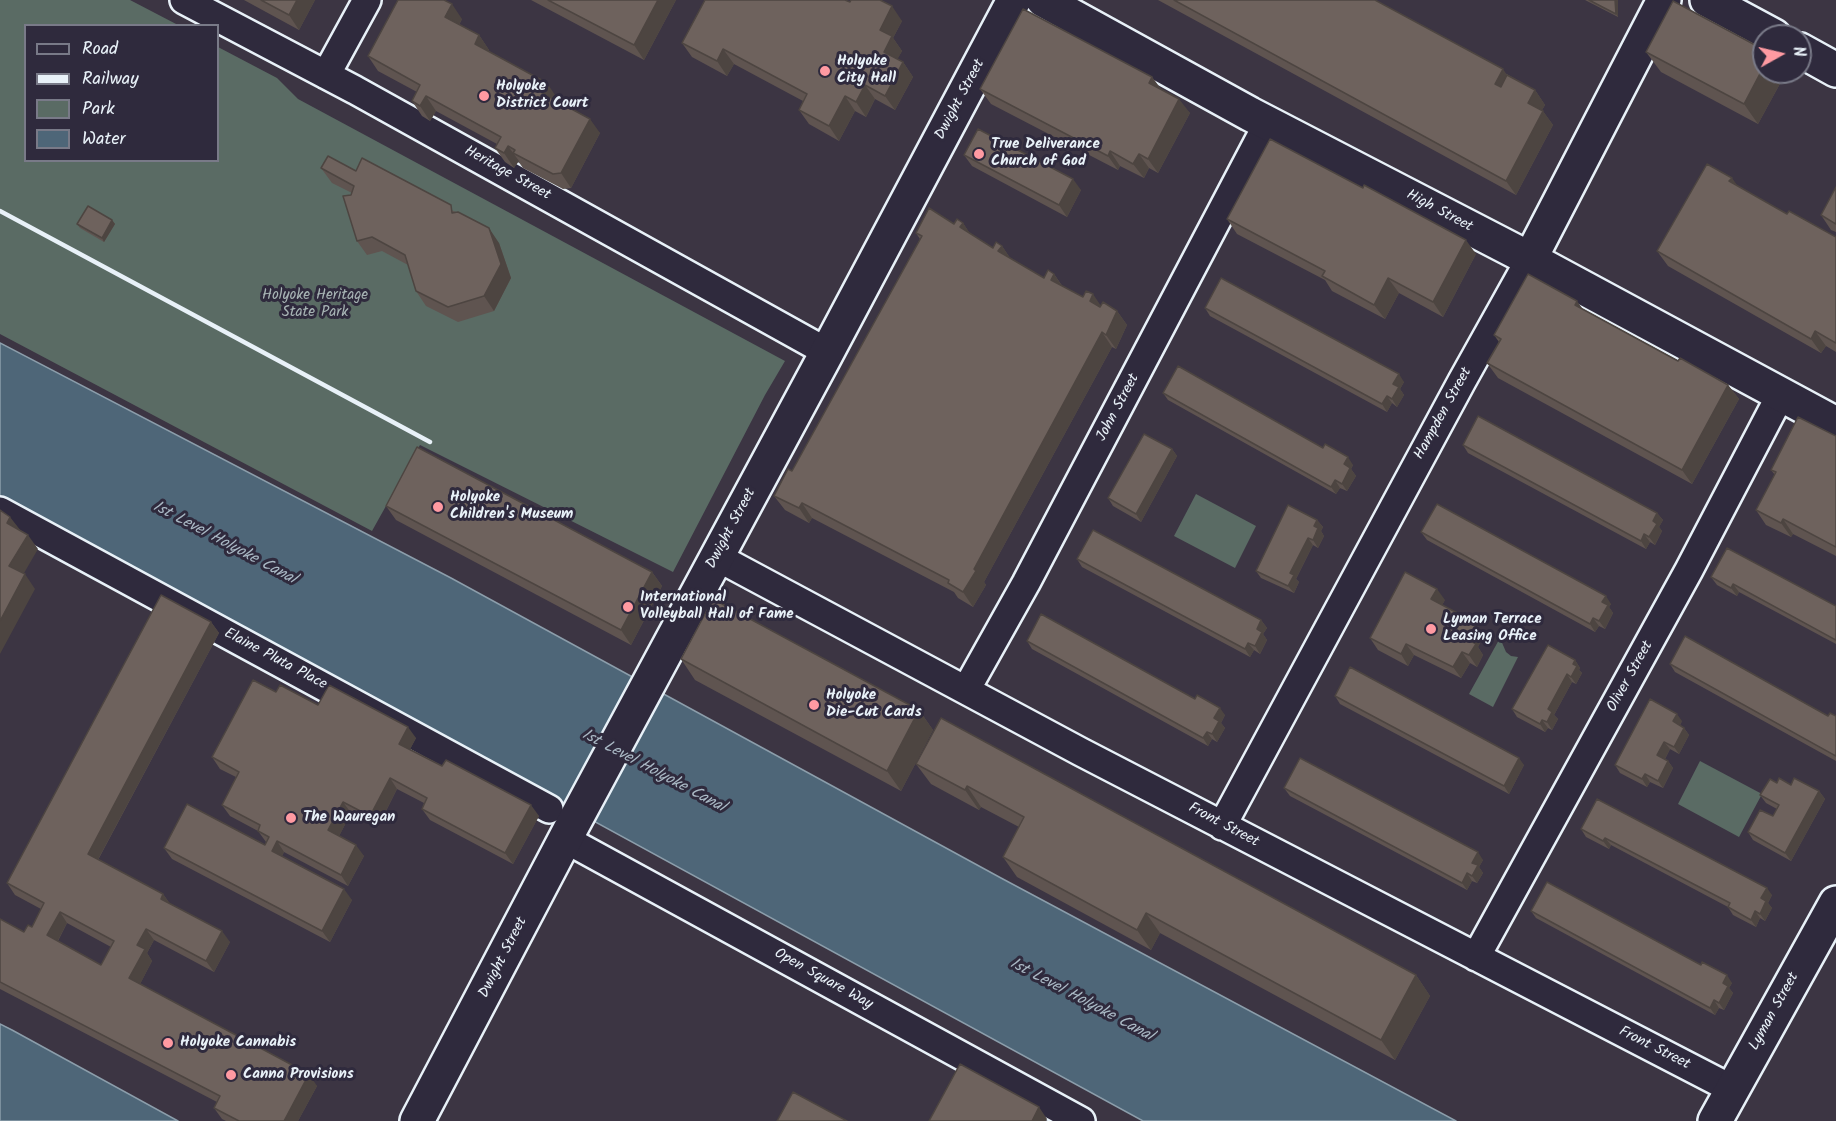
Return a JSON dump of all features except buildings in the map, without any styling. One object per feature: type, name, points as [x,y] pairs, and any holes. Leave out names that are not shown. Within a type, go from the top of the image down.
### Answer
[{"type":"street","name":"Heritage Street","points":[[184,0],[326,75],[827,352]]},
{"type":"street","points":[[326,75],[367,0]]},
{"type":"street","name":"Dwight Street","points":[[417,1121],[562,825],[651,679],[1014,0]]},
{"type":"street","name":"High Street","points":[[1043,0],[1268,123],[1530,259],[1836,424]]},
{"type":"street","name":"Hampden Street","points":[[1222,826],[1530,259],[1664,0]]},
{"type":"street","points":[[1707,0],[1752,24]]},
{"type":"street","points":[[1812,57],[1836,70]]},
{"type":"street","name":"John Street","points":[[966,690],[1026,583],[1268,123]]},
{"type":"street","name":"Oliver Street","points":[[1476,957],[1689,570],[1781,394]]},
{"type":"street","name":"Elaine Pluta Place","points":[[0,511],[562,825]]},
{"type":"street","name":"Front Street","points":[[717,557],[1222,826],[1732,1089]]},
{"type":"street","name":"Open Square Way","points":[[562,825],[1081,1121]]},
{"type":"street","name":"Lyman Street","points":[[1715,1121],[1836,903]]},
{"type":"green space","name":"Holyoke Heritage State Park","points":[[0,0],[130,0],[176,24],[24,24],[24,162],[219,162],[219,48],[277,78],[298,99],[785,361],[673,572],[420,445],[372,531],[0,334]]},
{"type":"green space","points":[[1196,494],[1256,526],[1235,568],[1174,536]]},
{"type":"green space","points":[[1500,638],[1506,652],[1518,657],[1493,707],[1469,694]]},
{"type":"green space","points":[[1700,761],[1762,794],[1739,837],[1678,804]]},
{"type":"water","name":"1st Level Holyoke Canal","points":[[0,343],[451,578],[1001,878],[1456,1121],[1143,1121],[0,497]]},
{"type":"water","points":[[0,1024],[12,1030],[178,1121],[0,1121]]},
{"type":"railway","points":[[0,211],[430,442]]},
{"type":"place","name":"Holyoke City Hall","points":[[825,71]]},
{"type":"place","name":"Holyoke District Court","points":[[484,96]]},
{"type":"place","name":"True Deliverance Church of God","points":[[979,154]]},
{"type":"place","name":"Holyoke Children's Museum","points":[[438,507]]},
{"type":"place","name":"International Volleyball Hall of Fame","points":[[628,607]]},
{"type":"place","name":"Lyman Terrace Leasing Office","points":[[1431,629]]},
{"type":"place","name":"Holyoke Die-Cut Cards","points":[[814,705]]},
{"type":"place","name":"The Wauregan","points":[[291,818]]},
{"type":"place","name":"Holyoke Cannabis","points":[[168,1043]]},
{"type":"place","name":"Canna Provisions","points":[[231,1075]]}]
